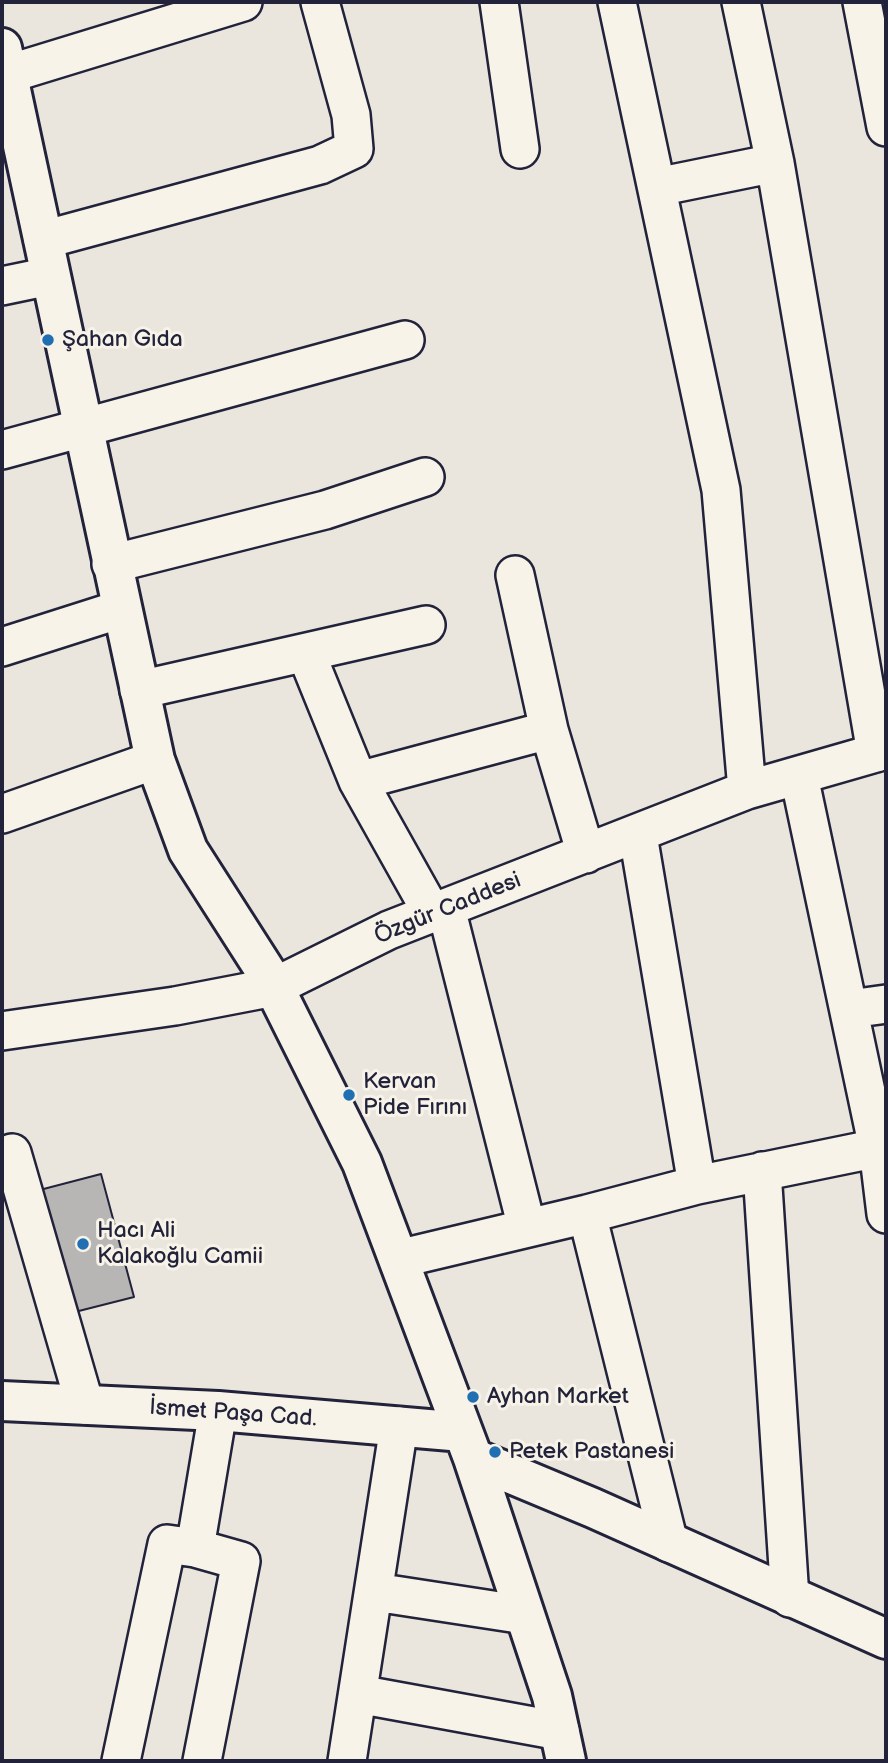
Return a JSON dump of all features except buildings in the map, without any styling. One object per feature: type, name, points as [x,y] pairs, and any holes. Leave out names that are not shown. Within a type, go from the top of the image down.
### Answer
[{"type":"main road","points":[[5,61],[155,760],[188,850],[274,987],[362,1163],[468,1445],[552,1696],[563,1746]]},
{"type":"main road","name":"İsmet Paşa Cad.","points":[[2,1401],[218,1411],[399,1426],[468,1445],[669,1542],[886,1639]]},
{"type":"street","points":[[5,61],[243,2]]},
{"type":"street","points":[[2,286],[46,258],[320,165],[354,149],[351,115],[320,2]]},
{"type":"street","points":[[499,2],[520,149]]},
{"type":"street","points":[[617,2],[721,490],[747,790]]},
{"type":"street","points":[[741,2],[775,163],[881,752]]},
{"type":"street","points":[[862,2],[885,117]]},
{"type":"street","points":[[657,187],[775,163]]},
{"type":"street","points":[[2,450],[405,340]]},
{"type":"street","points":[[111,564],[325,510],[425,477]]},
{"type":"street","points":[[515,575],[549,730],[586,854]]},
{"type":"street","points":[[2,647],[121,609]]},
{"type":"street","points":[[139,690],[426,625]]},
{"type":"street","points":[[306,653],[358,781],[439,911],[527,1228]]},
{"type":"street","points":[[358,781],[549,730]]},
{"type":"street","name":"Özgür Caddesi","points":[[2,1031],[175,1006],[274,987],[389,930],[638,835],[747,790],[881,752]]},
{"type":"street","points":[[2,814],[155,760]]},
{"type":"street","points":[[799,776],[878,1148],[886,1214]]},
{"type":"street","points":[[638,835],[697,1185]]},
{"type":"street","points":[[850,1009],[886,1004]]},
{"type":"street","points":[[398,1259],[697,1185],[878,1148]]},
{"type":"street","points":[[12,1153],[85,1405]]},
{"type":"street","points":[[762,1171],[790,1598]]},
{"type":"street","points":[[587,1214],[669,1542]]},
{"type":"street","points":[[195,1548],[218,1411]]},
{"type":"street","points":[[347,1761],[399,1426]]},
{"type":"street","points":[[121,1761],[167,1544],[195,1548],[241,1561],[202,1761]]},
{"type":"street","points":[[375,1592],[525,1615]]},
{"type":"street","points":[[358,1694],[563,1746]]},
{"type":"place","name":"Şahan Gıda","points":[[48,340]]},
{"type":"place","name":"Kervan Pide Fırını","points":[[349,1095]]},
{"type":"place","name":"Hacı Ali Kalakoğlu Camii","points":[[83,1244]]},
{"type":"place","name":"Ayhan Market","points":[[473,1397]]},
{"type":"place","name":"Petek Pastanesi","points":[[495,1452]]}]
